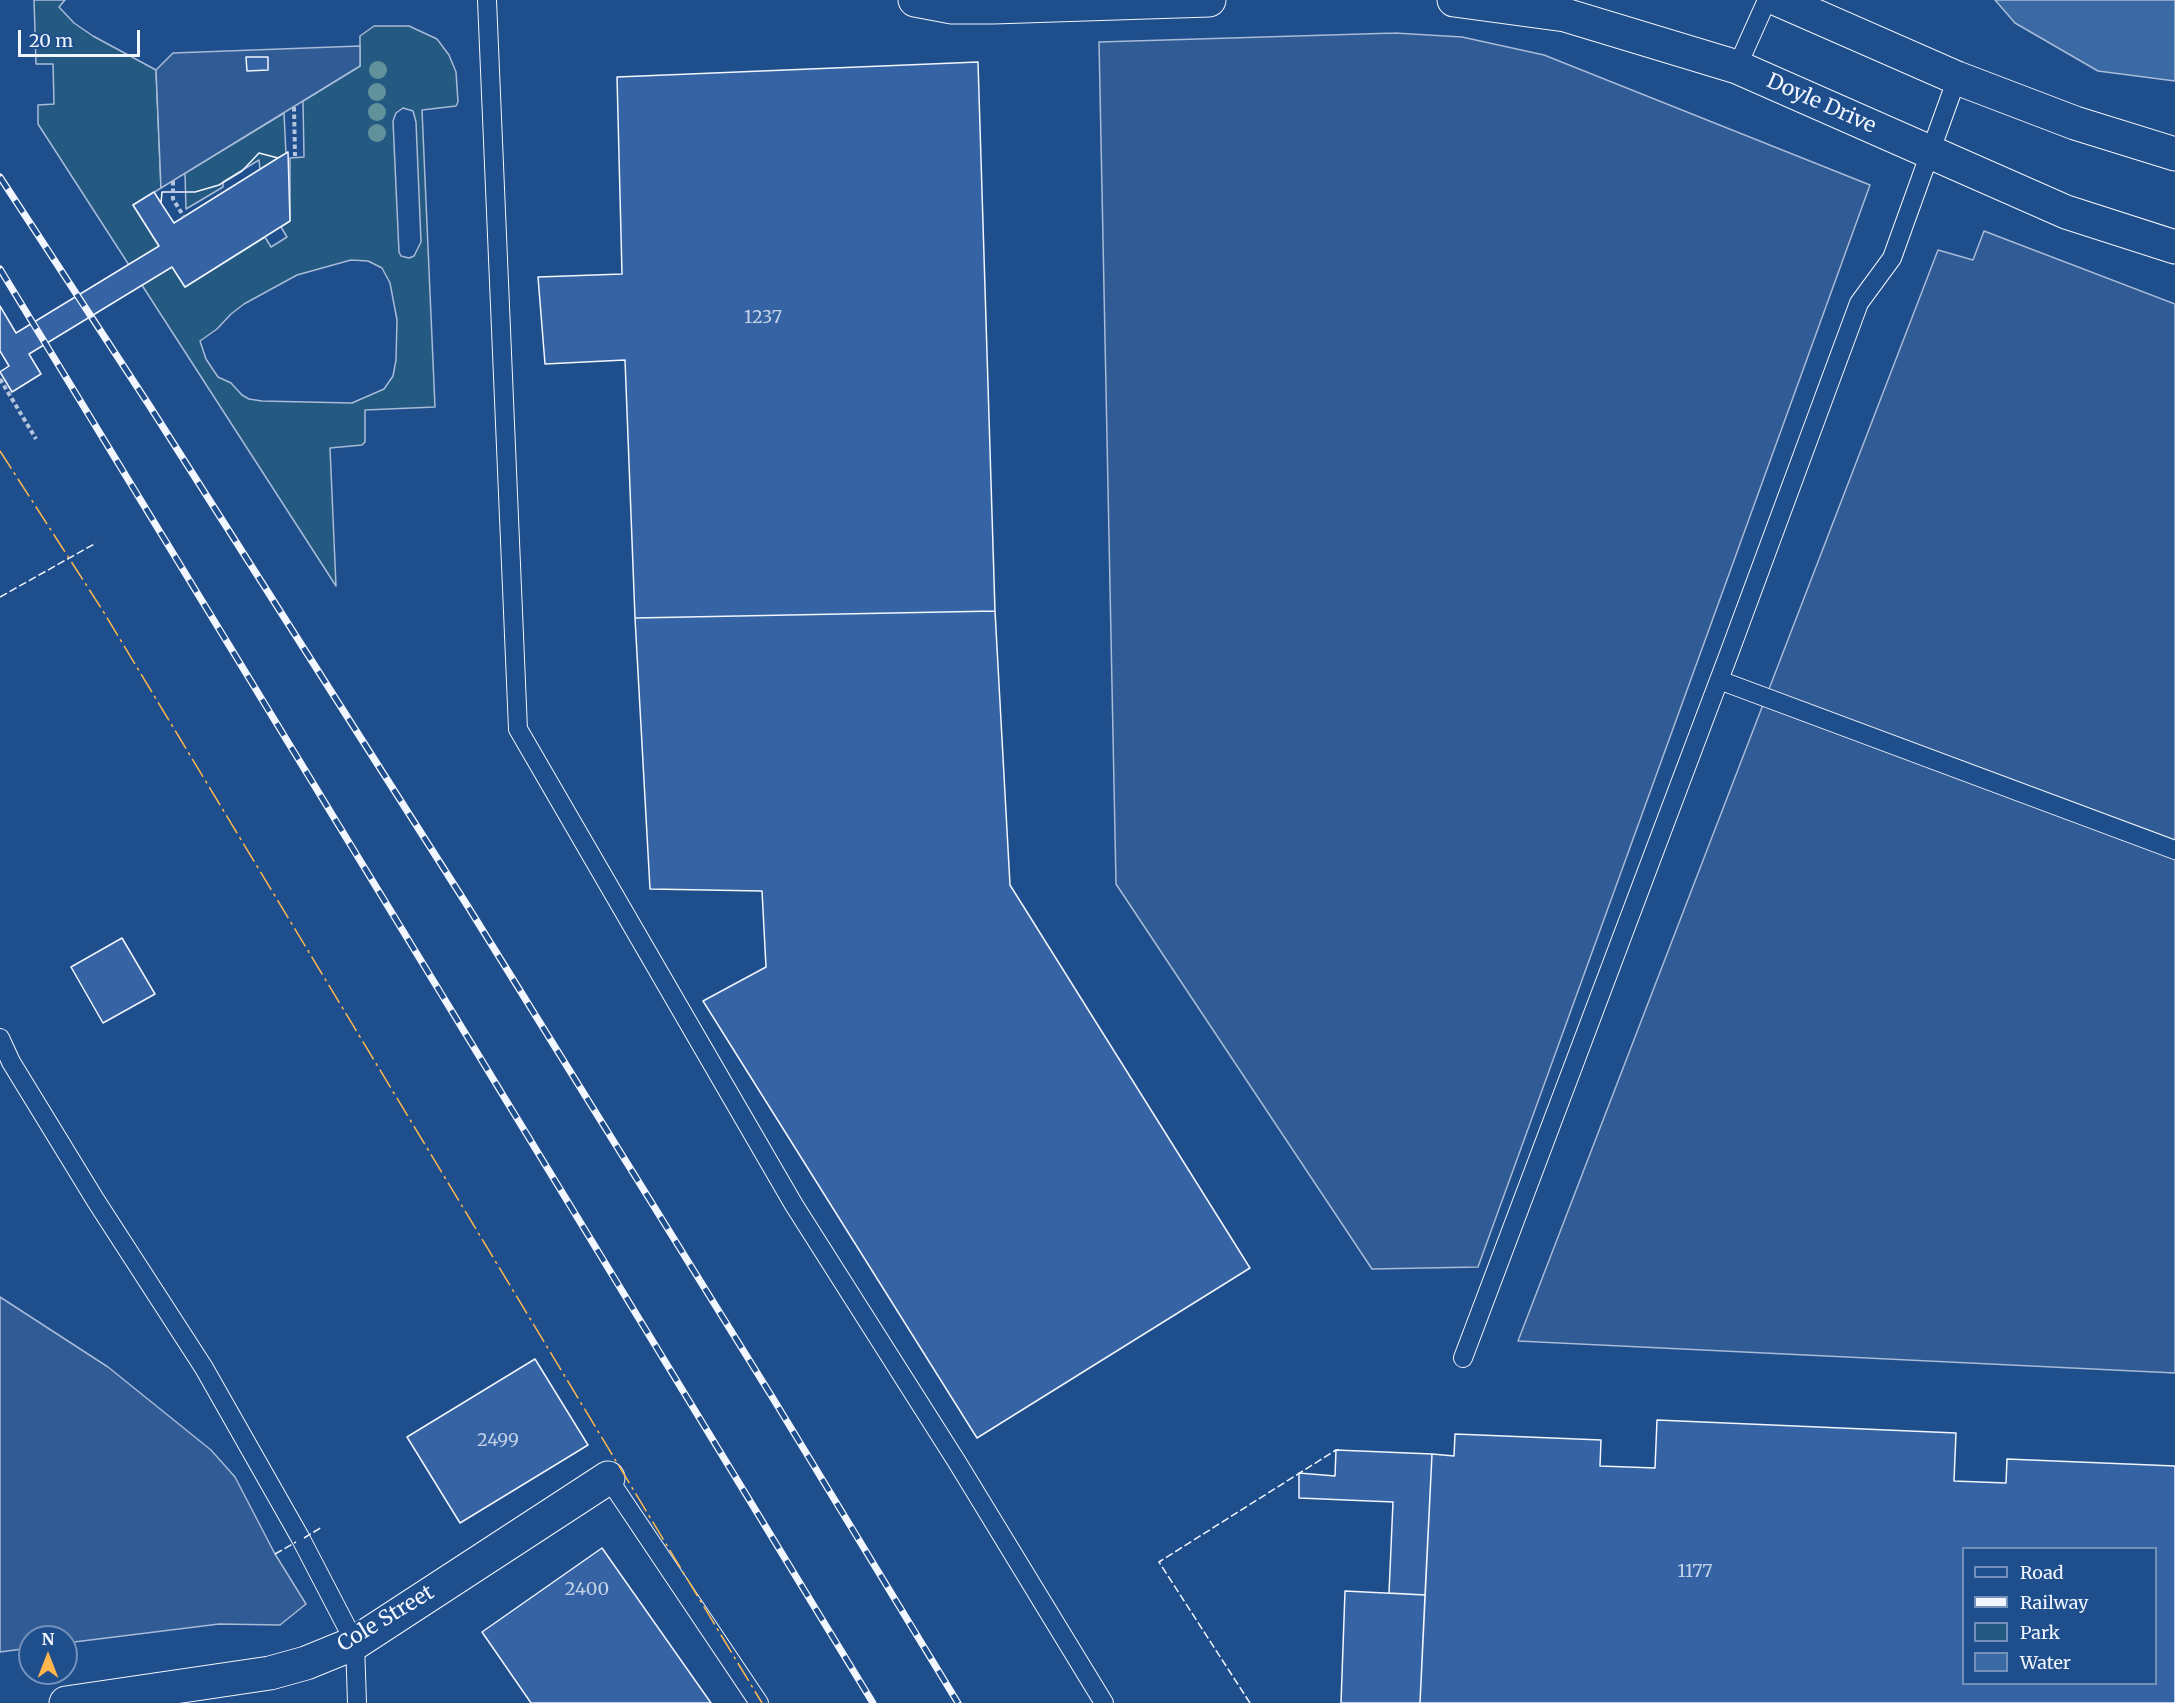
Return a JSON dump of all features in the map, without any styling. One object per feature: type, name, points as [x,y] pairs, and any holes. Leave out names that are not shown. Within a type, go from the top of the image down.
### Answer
[{"type":"street","points":[[915,0],[952,7],[1209,0]]},
{"type":"street","name":"Doyle Drive","points":[[1454,0],[1565,15],[1737,67],[2066,212],[2175,247]]},
{"type":"street","points":[[1779,0],[1957,78],[2075,123],[2175,154]]},
{"type":"street","name":"Cole Street","points":[[66,1703],[270,1673],[306,1663],[355,1643],[608,1478]]},
{"type":"lane","points":[[487,0],[518,729],[794,1205],[957,1462],[1104,1703]]},
{"type":"lane","points":[[1737,67],[1767,0]]},
{"type":"lane","points":[[1463,1358],[1859,303],[1892,258],[1957,78]]},
{"type":"lane","points":[[1719,680],[2175,850]]},
{"type":"lane","points":[[0,1038],[11,1062],[96,1201],[210,1378],[295,1529],[355,1643],[357,1703]]},
{"type":"lane","points":[[608,1478],[759,1703]]},
{"type":"path","points":[[294,106],[295,156]]},
{"type":"path","points":[[173,181],[173,199],[184,217]]},
{"type":"path","points":[[0,379],[36,439]]},
{"type":"green space","points":[[34,0],[65,0],[59,7],[74,23],[93,36],[156,70],[161,188],[133,205],[185,287],[265,237],[271,247],[287,237],[281,227],[290,221],[290,158],[304,157],[303,101],[360,66],[360,36],[374,26],[409,26],[437,39],[449,55],[456,72],[458,102],[456,106],[422,110],[435,407],[365,410],[365,442],[362,445],[330,448],[336,586],[38,124],[38,105],[54,104],[53,64],[36,64]],"holes":[[[403,108],[413,111],[416,122],[421,242],[414,256],[409,258],[401,256],[399,252],[393,121],[396,113]],[[351,260],[368,261],[382,268],[390,283],[397,320],[396,360],[393,376],[384,389],[352,403],[262,401],[249,399],[231,383],[218,377],[206,359],[200,341],[244,304],[297,275]]]},
{"type":"green space","points":[[284,113],[286,154],[260,170],[259,160],[223,182],[223,187],[186,209],[185,173]]},
{"type":"shaded area","points":[[1395,33],[1462,37],[1544,55],[1870,185],[1478,1267],[1372,1269],[1116,884],[1099,42]]},
{"type":"shaded area","points":[[360,46],[360,66],[161,188],[156,70],[173,53]]},
{"type":"shaded area","points":[[1984,231],[2175,304],[2175,1373],[1518,1341],[1938,250],[1973,260]]},
{"type":"shaded area","points":[[0,1297],[108,1367],[211,1450],[235,1477],[275,1554],[306,1604],[280,1625],[219,1624],[78,1642],[78,1625],[18,1625],[18,1650],[0,1652]]},
{"type":"water","points":[[1995,0],[2175,0],[2175,81],[2098,71],[2015,23]]},
{"type":"building","points":[[246,57],[268,57],[268,70],[247,71]]},
{"type":"building","points":[[978,62],[995,611],[635,618],[625,360],[545,364],[538,277],[622,274],[617,77]]},
{"type":"building","points":[[288,152],[290,221],[185,287],[172,267],[29,354],[41,374],[12,392],[0,372],[9,366],[0,351],[0,306],[16,333],[159,246],[133,205],[154,192],[161,203],[162,192],[195,192],[219,185],[242,171],[259,153],[278,158]]},
{"type":"building","points":[[259,153],[278,158],[174,223],[161,203],[162,192],[195,192],[219,185],[242,171]]},
{"type":"building","points":[[995,611],[1010,885],[1250,1268],[977,1438],[703,1001],[766,967],[762,891],[650,889],[635,618]]},
{"type":"building","points":[[122,938],[155,994],[103,1023],[71,967]]},
{"type":"building","points":[[535,1359],[588,1445],[460,1523],[407,1437]]},
{"type":"building","points":[[1657,1420],[1956,1433],[1954,1481],[2006,1483],[2007,1459],[2175,1466],[2175,1703],[1420,1703],[1432,1454],[1454,1456],[1455,1434],[1601,1440],[1600,1466],[1655,1468]]},
{"type":"building","points":[[1336,1450],[1432,1454],[1425,1595],[1389,1593],[1393,1502],[1299,1498],[1299,1473],[1335,1476]]},
{"type":"building","points":[[602,1548],[711,1703],[531,1703],[482,1632]]},
{"type":"building","points":[[1345,1591],[1425,1595],[1420,1703],[1341,1703]]},
{"type":"railway","points":[[0,177],[149,405],[467,905],[774,1400],[958,1703]]},
{"type":"railway","points":[[0,269],[873,1703]]},
{"type":"fence","points":[[0,597],[96,543]]},
{"type":"fence","points":[[1250,1703],[1159,1562],[1339,1450]]},
{"type":"fence","points":[[304,1538],[322,1527]]},
{"type":"fence","points":[[275,1554],[296,1542]]},
{"type":"power","points":[[0,451],[103,611],[762,1703]]}]
